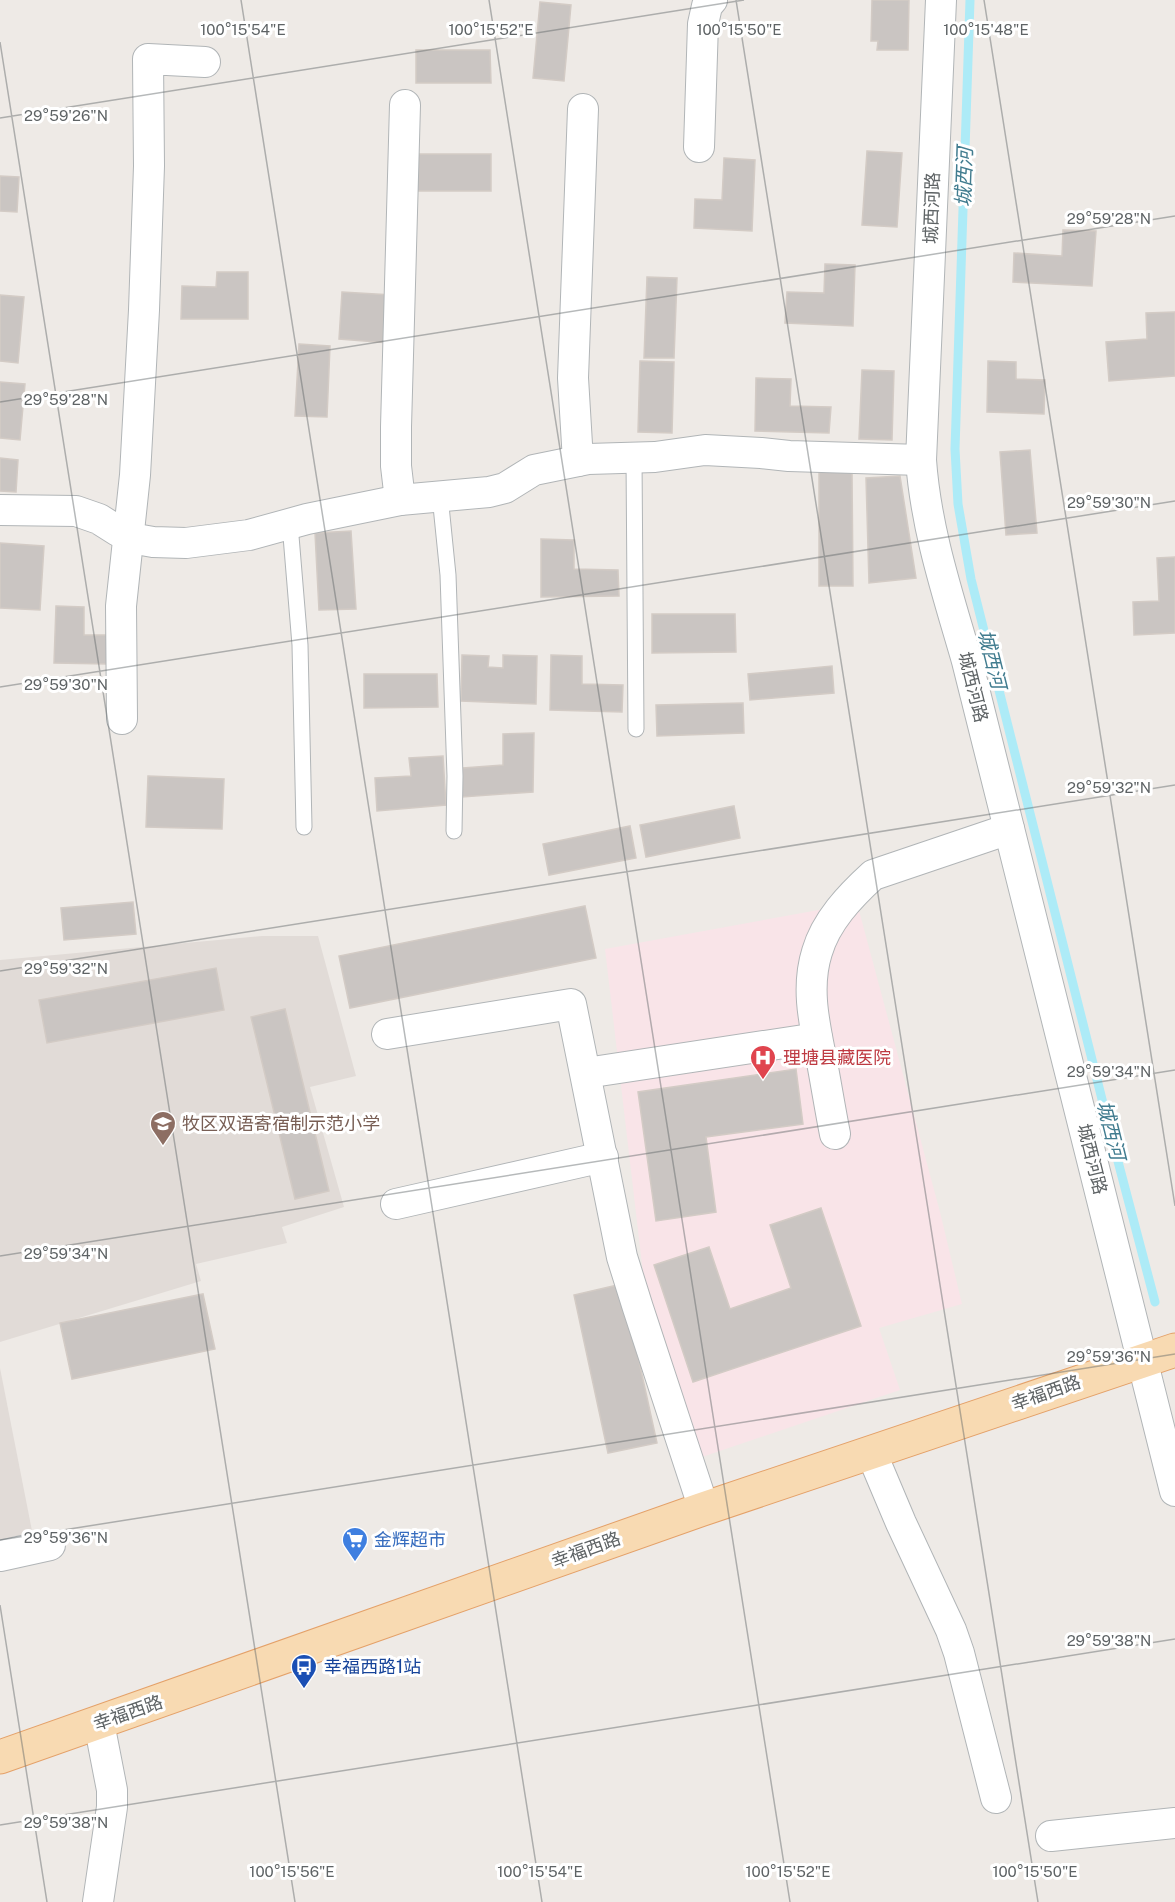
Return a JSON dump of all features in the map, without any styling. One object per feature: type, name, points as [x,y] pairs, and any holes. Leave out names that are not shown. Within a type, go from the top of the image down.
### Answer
[{"type":"main road","name":"幸福西路","points":[[0,1757],[704,1509],[1175,1350]]},
{"type":"street","points":[[699,147],[703,24],[707,6],[712,0]]},
{"type":"street","name":"城西河路","points":[[940,0],[921,460],[928,519],[936,556],[967,661],[1175,1491]]},
{"type":"street","points":[[122,719],[121,606],[135,475],[145,299],[149,166],[148,59],[205,62]]},
{"type":"street","points":[[400,500],[396,465],[396,427],[405,105]]},
{"type":"street","points":[[578,461],[573,378],[583,109]]},
{"type":"street","points":[[0,510],[76,511],[99,519],[128,536],[153,542],[186,543],[249,535],[400,500],[489,492],[505,488],[534,470],[578,461],[672,455],[705,450],[789,456],[921,460]]},
{"type":"street","points":[[835,1134],[812,1007],[811,982],[817,951],[834,917],[873,875],[1009,829]]},
{"type":"street","points":[[387,1034],[571,1004],[622,1257],[704,1509]]},
{"type":"street","points":[[586,1073],[817,1038]]},
{"type":"street","points":[[396,1204],[603,1157]]},
{"type":"street","points":[[871,1452],[951,1630],[996,1798]]},
{"type":"street","points":[[0,1556],[50,1545]]},
{"type":"street","points":[[98,1902],[112,1807],[111,1782],[99,1723]]},
{"type":"street","points":[[1051,1836],[1175,1823]]},
{"type":"lane","points":[[633,458],[636,729]]},
{"type":"lane","points":[[440,496],[447,547],[449,586],[455,776],[454,831]]},
{"type":"lane","points":[[290,524],[300,645],[304,827]]},
{"type":"shaded area","name":"理塘县藏医院","points":[[857,903],[940,1212],[962,1304],[879,1328],[900,1390],[699,1458],[645,1290],[605,949]]},
{"type":"shaded area","name":"牧区双语寄宿制示范小学","points":[[262,936],[318,936],[356,1076],[310,1087],[344,1207],[282,1227],[287,1243],[196,1264],[201,1281],[0,1342],[0,960]]},
{"type":"shaded area","points":[[0,1368],[34,1541],[0,1548]]},
{"type":"building","points":[[872,0],[909,0],[908,50],[877,50],[878,41],[871,41]]},
{"type":"building","points":[[540,2],[571,5],[564,81],[533,78]]},
{"type":"building","points":[[416,50],[490,50],[491,83],[416,83]]},
{"type":"building","points":[[867,151],[902,153],[897,227],[862,225]]},
{"type":"building","points":[[417,154],[491,154],[491,191],[417,191]]},
{"type":"building","points":[[724,158],[755,160],[752,231],[694,228],[695,199],[722,200]]},
{"type":"building","points":[[0,176],[19,177],[17,212],[0,211]]},
{"type":"building","points":[[1063,230],[1096,231],[1092,286],[1013,282],[1014,253],[1062,256]]},
{"type":"building","points":[[825,264],[855,265],[853,326],[785,323],[787,292],[824,293]]},
{"type":"building","points":[[217,272],[248,272],[248,319],[181,319],[182,286],[216,287]]},
{"type":"building","points":[[647,277],[677,278],[674,358],[644,358]]},
{"type":"building","points":[[342,292],[392,295],[389,343],[339,339]]},
{"type":"building","points":[[0,295],[24,297],[18,363],[0,361]]},
{"type":"building","points":[[1175,312],[1175,376],[1109,381],[1106,342],[1147,339],[1146,313]]},
{"type":"building","points":[[299,344],[330,346],[327,417],[295,416]]},
{"type":"building","points":[[640,361],[674,362],[672,433],[638,432]]},
{"type":"building","points":[[988,361],[1016,362],[1016,379],[1045,380],[1044,414],[987,412]]},
{"type":"building","points":[[862,370],[894,371],[892,440],[859,439]]},
{"type":"building","points":[[756,378],[791,379],[790,406],[831,407],[829,433],[755,431]]},
{"type":"building","points":[[0,382],[25,384],[20,440],[0,438]]},
{"type":"building","points":[[1030,450],[1037,533],[1006,535],[1000,452]]},
{"type":"building","points":[[0,458],[18,460],[16,492],[0,491]]},
{"type":"building","points":[[819,471],[852,471],[853,586],[819,586]]},
{"type":"building","points":[[900,476],[916,578],[869,583],[866,478]]},
{"type":"building","points":[[351,531],[356,609],[319,610],[315,533]]},
{"type":"building","points":[[541,539],[574,540],[574,569],[618,570],[619,596],[541,597]]},
{"type":"building","points":[[0,543],[44,546],[40,610],[0,608]]},
{"type":"building","points":[[1175,557],[1175,633],[1134,635],[1133,602],[1159,601],[1157,558]]},
{"type":"building","points":[[56,606],[84,607],[84,635],[109,635],[108,664],[54,663]]},
{"type":"building","points":[[652,614],[735,614],[736,652],[652,653]]},
{"type":"building","points":[[462,655],[489,656],[488,667],[503,668],[503,655],[537,656],[536,704],[461,701]]},
{"type":"building","points":[[551,655],[582,656],[582,684],[623,685],[622,712],[550,710]]},
{"type":"building","points":[[832,666],[834,693],[750,700],[748,674]]},
{"type":"building","points":[[364,674],[437,674],[438,707],[364,708]]},
{"type":"building","points":[[743,703],[744,733],[657,736],[656,705]]},
{"type":"building","points":[[534,733],[533,792],[462,797],[463,768],[503,765],[503,734]]},
{"type":"building","points":[[443,756],[446,805],[377,811],[375,778],[411,776],[409,758]]},
{"type":"building","points":[[148,776],[224,779],[222,829],[146,827]]},
{"type":"building","points":[[734,806],[740,838],[646,857],[640,825]]},
{"type":"building","points":[[630,826],[636,858],[549,875],[543,844]]},
{"type":"building","points":[[133,902],[136,934],[64,940],[61,908]]},
{"type":"building","points":[[585,906],[596,958],[350,1008],[339,956]]},
{"type":"building","points":[[216,968],[224,1010],[47,1043],[39,1000]]},
{"type":"building","points":[[285,1009],[329,1191],[295,1199],[251,1017]]},
{"type":"building","points":[[796,1069],[803,1124],[706,1137],[716,1212],[656,1221],[638,1092]]},
{"type":"building","points":[[821,1208],[861,1326],[693,1382],[654,1265],[709,1247],[730,1309],[791,1288],[770,1225]]},
{"type":"building","points":[[622,1284],[657,1443],[608,1453],[574,1295]]},
{"type":"building","points":[[203,1294],[215,1349],[72,1379],[60,1323]]},
{"type":"waterway","name":"城西河","points":[[970,0],[955,449],[958,504],[971,579],[1155,1302]]},
{"type":"place","name":"理塘县藏医院","points":[[763,1081]]},
{"type":"place","name":"牧区双语寄宿制示范小学","points":[[163,1147]]},
{"type":"place","name":"金辉超市","points":[[355,1563]]},
{"type":"place","name":"幸福西路1站","points":[[304,1690]]}]
